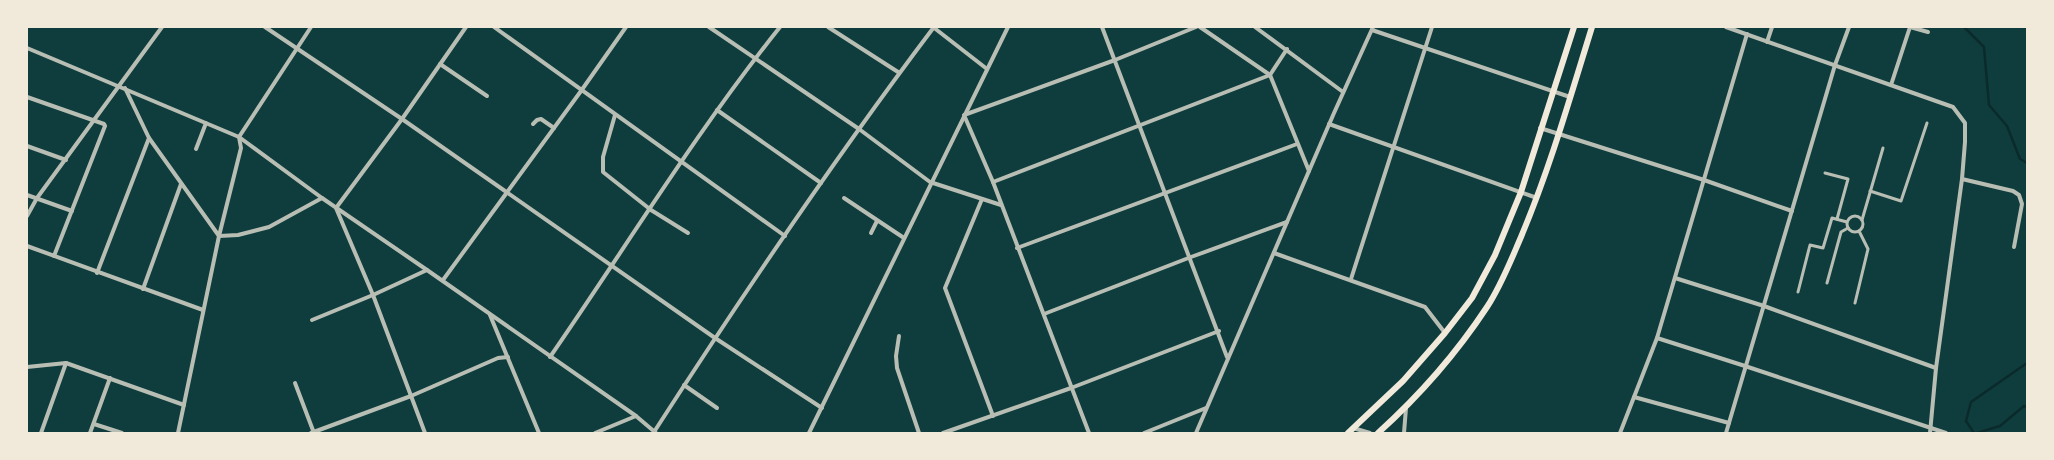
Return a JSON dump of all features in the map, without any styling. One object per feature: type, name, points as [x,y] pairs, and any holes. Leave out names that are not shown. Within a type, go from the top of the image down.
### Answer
[{"type":"main road","points":[[1348,433],[1403,382],[1445,333],[1472,298],[1495,255],[1521,192],[1552,90],[1574,27]]},
{"type":"main road","points":[[1378,433],[1406,408],[1450,358],[1487,307],[1513,256],[1538,198],[1592,27]]},
{"type":"street","points":[[27,216],[37,198],[162,27]]},
{"type":"street","points":[[265,27],[402,119],[715,338],[822,408]]},
{"type":"street","points":[[178,433],[219,236],[241,148],[239,137],[311,27]]},
{"type":"street","points":[[336,208],[402,119],[466,27]]},
{"type":"street","points":[[494,27],[581,91],[785,236]]},
{"type":"street","points":[[443,280],[626,27]]},
{"type":"street","points":[[709,27],[859,129],[930,182],[1001,205]]},
{"type":"street","points":[[550,357],[651,210],[717,110],[780,27]]},
{"type":"street","points":[[828,27],[898,72]]},
{"type":"street","points":[[27,48],[239,137],[336,208],[443,280],[489,315],[636,416],[654,433],[715,338],[821,183],[898,72],[933,27],[987,69]]},
{"type":"street","points":[[809,433],[930,182],[1008,27]]},
{"type":"street","points":[[1102,27],[1191,257],[1219,331],[1227,357]]},
{"type":"street","points":[[964,115],[1115,60],[1196,27]]},
{"type":"street","points":[[1200,27],[1270,75],[1309,171]]},
{"type":"street","points":[[1255,27],[1287,49],[1343,92]]},
{"type":"street","points":[[1351,280],[1432,27]]},
{"type":"street","points":[[1726,27],[1953,107],[1965,123],[1962,179],[1936,368],[1930,431]]},
{"type":"street","points":[[1767,42],[1772,27]]},
{"type":"street","points":[[1726,433],[1835,65],[1849,27]]},
{"type":"street","points":[[1891,85],[1910,27],[1928,32]]},
{"type":"street","points":[[1196,433],[1227,357],[1288,222],[1343,92],[1373,28],[1570,97]]},
{"type":"street","points":[[1620,433],[1657,338],[1747,34]]},
{"type":"street","points":[[992,182],[1270,75],[1287,49]]},
{"type":"street","points":[[440,64],[488,96]]},
{"type":"street","points":[[125,88],[149,138],[219,236]]},
{"type":"street","points":[[27,97],[104,124],[104,130],[54,256]]},
{"type":"street","points":[[717,110],[821,183]]},
{"type":"street","points":[[615,115],[603,157],[603,172],[651,210],[688,233]]},
{"type":"street","points":[[964,115],[1044,314],[1089,433]]},
{"type":"street","points":[[533,124],[537,120],[541,119],[554,128]]},
{"type":"street","points":[[196,148],[206,123]]},
{"type":"street","points":[[1870,191],[1901,201],[1927,123]]},
{"type":"street","points":[[1329,124],[1538,198]]},
{"type":"street","points":[[1540,128],[1704,180],[1792,211]]},
{"type":"street","points":[[98,273],[149,138]]},
{"type":"street","points":[[1017,248],[1297,144]]},
{"type":"street","points":[[27,146],[66,160]]},
{"type":"street","points":[[1862,220],[1857,216],[1851,217],[1847,222],[1848,228],[1853,232],[1859,231],[1863,226],[1862,220],[1883,148]]},
{"type":"street","points":[[1825,173],[1848,179],[1836,219]]},
{"type":"street","points":[[1962,179],[2013,191],[2019,195],[2022,204],[2014,247]]},
{"type":"street","points":[[143,289],[181,184]]},
{"type":"street","points":[[27,195],[72,211]]},
{"type":"street","points":[[219,236],[238,235],[269,227],[322,198]]},
{"type":"street","points":[[844,198],[904,238]]},
{"type":"street","points":[[982,199],[945,288],[993,416]]},
{"type":"street","points":[[336,208],[373,295],[425,433]]},
{"type":"street","points":[[1798,292],[1810,245],[1823,248],[1832,218],[1847,222]]},
{"type":"street","points":[[871,233],[877,220]]},
{"type":"street","points":[[1044,314],[1191,257],[1288,222]]},
{"type":"street","points":[[1827,283],[1841,232],[1848,228]]},
{"type":"street","points":[[1855,303],[1868,249],[1859,231]]},
{"type":"street","points":[[27,246],[203,310]]},
{"type":"street","points":[[1274,253],[1425,307],[1445,333]]},
{"type":"street","points":[[312,320],[373,295],[427,270]]},
{"type":"street","points":[[1675,278],[1764,306],[1936,368]]},
{"type":"street","points":[[489,315],[539,433]]},
{"type":"street","points":[[943,433],[1071,388],[1219,331]]},
{"type":"street","points":[[899,336],[896,356],[897,368],[919,433]]},
{"type":"street","points":[[1657,338],[1745,366],[1930,431],[1946,433]]},
{"type":"street","points":[[295,383],[313,433],[411,396],[498,358],[508,357]]},
{"type":"street","points":[[27,367],[66,363],[184,405]]},
{"type":"street","points":[[41,433],[66,363]]},
{"type":"street","points":[[90,433],[110,378]]},
{"type":"street","points":[[684,385],[717,408]]},
{"type":"street","points":[[1634,397],[1728,423]]},
{"type":"street","points":[[1144,433],[1206,408]]},
{"type":"street","points":[[1404,433],[1406,408]]},
{"type":"street","points":[[595,433],[636,416]]},
{"type":"street","points":[[94,424],[122,433]]},
{"type":"street","points":[[1353,428],[1370,433]]},
{"type":"waterway","points":[[1964,27],[1984,47],[1989,105],[2007,126],[2020,159],[2027,163]]},
{"type":"waterway","points":[[1974,433],[1966,421],[1971,402],[2027,363]]},
{"type":"waterway","points":[[1977,433],[2000,426],[2024,406],[2027,407]]}]
